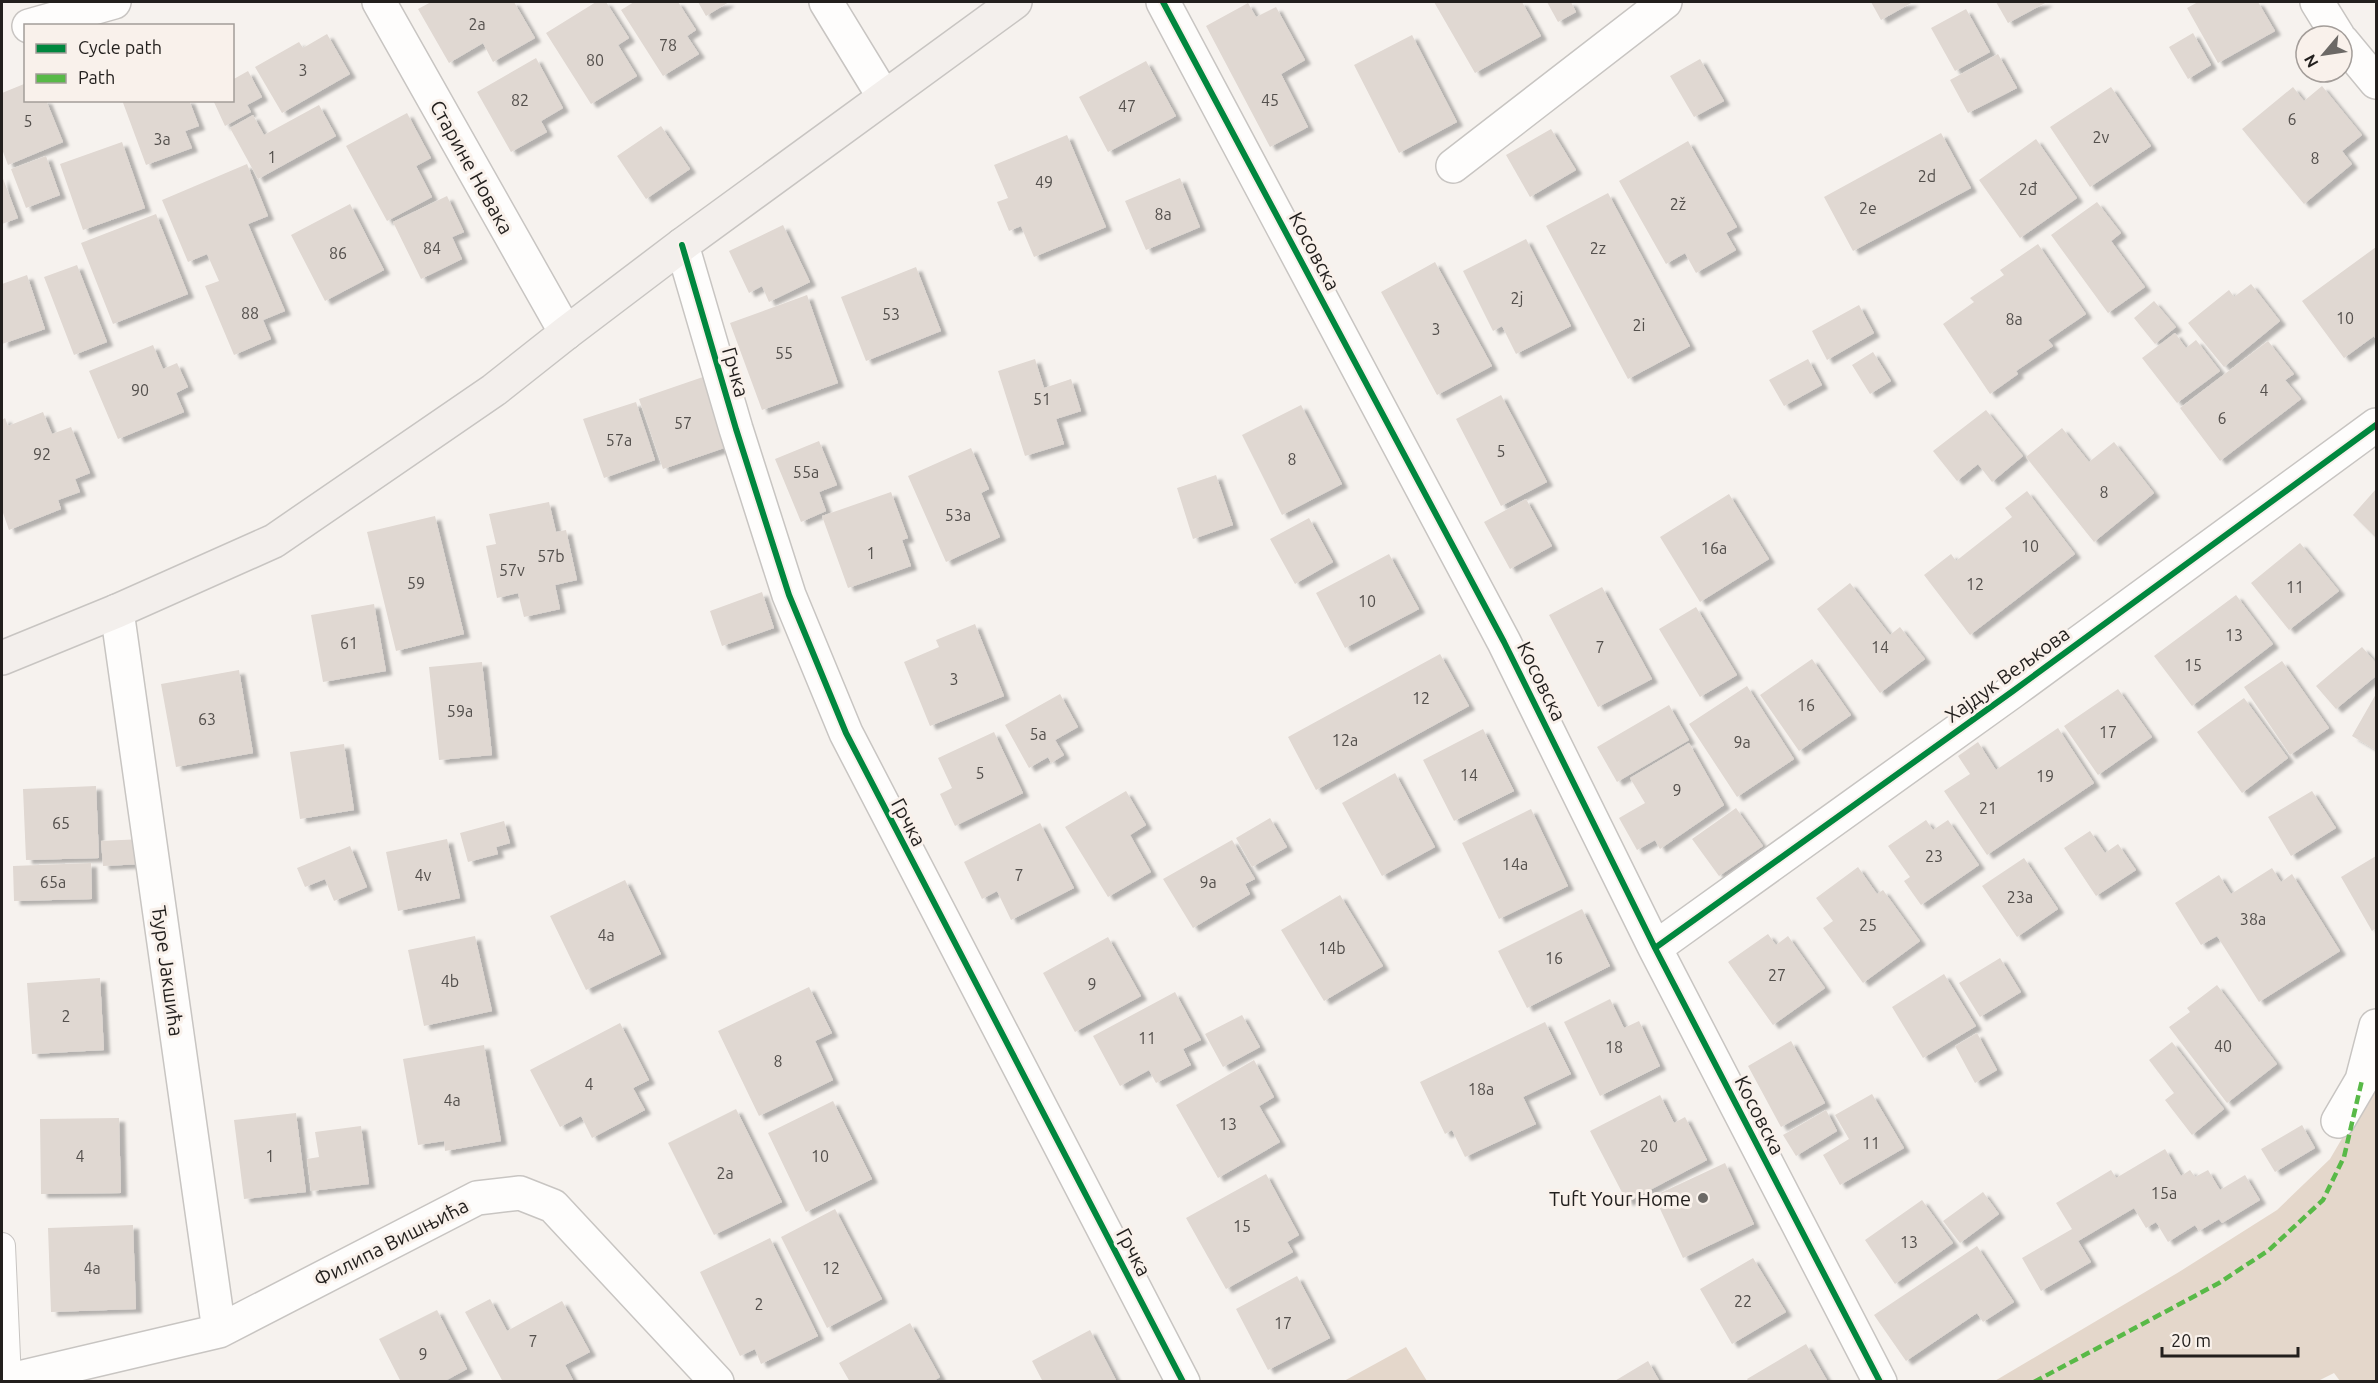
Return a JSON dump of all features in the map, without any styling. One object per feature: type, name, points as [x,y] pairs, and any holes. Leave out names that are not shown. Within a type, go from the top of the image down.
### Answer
[{"type":"main road","points":[[2,658],[274,541],[494,390],[682,245],[1015,2]]},
{"type":"street","points":[[34,24],[114,2]]},
{"type":"street","name":"Старине Новака","points":[[379,2],[566,333]]},
{"type":"street","points":[[826,2],[884,97]]},
{"type":"street","name":"Косовска","points":[[1163,2],[1504,642],[1655,948],[1880,1382]]},
{"type":"street","points":[[1453,166],[1665,2]]},
{"type":"street","points":[[2317,2],[2331,24]]},
{"type":"street","points":[[2,33],[24,27]]},
{"type":"street","points":[[2354,55],[2376,82]]},
{"type":"street","name":"Грчка","points":[[682,245],[739,440],[789,595],[852,749],[1183,1382]]},
{"type":"street","name":"Хајдук Вељкова","points":[[1655,948],[2013,691],[2376,425]]},
{"type":"street","name":"Ђуре Јакшића","points":[[117,610],[219,1331]]},
{"type":"street","points":[[2338,1121],[2362,1080],[2376,1026]]},
{"type":"street","name":"Филипа Вишњића","points":[[5,1381],[219,1331],[477,1198],[520,1193],[553,1206],[717,1382]]},
{"type":"lane","points":[[2,1246],[5,1381]]},
{"type":"shaded area","points":[[2376,1071],[2376,1381],[2340,1381],[2334,1373],[2316,1382],[1993,1382],[2179,1272],[2277,1210],[2330,1159],[2368,1094]]},
{"type":"shaded area","points":[[1406,1347],[1427,1381],[1344,1381]]},
{"type":"building","points":[[431,2],[514,2],[535,38],[493,62],[483,43],[449,63],[418,9]]},
{"type":"building","points":[[596,2],[606,2],[629,38],[618,45],[637,76],[591,104],[546,33]]},
{"type":"building","points":[[634,2],[678,2],[696,30],[687,36],[699,54],[663,76],[621,10]]},
{"type":"building","points":[[698,2],[729,2],[706,16]]},
{"type":"building","points":[[1434,2],[1522,2],[1541,36],[1475,73]]},
{"type":"building","points":[[1547,2],[1571,2],[1576,12],[1558,22]]},
{"type":"building","points":[[1871,2],[1913,2],[1881,20]]},
{"type":"building","points":[[1996,2],[2047,2],[2008,23]]},
{"type":"building","points":[[2198,2],[2258,2],[2275,31],[2218,63],[2187,8]]},
{"type":"building","points":[[1248,3],[1256,17],[1276,7],[1305,60],[1281,74],[1308,127],[1270,147],[1206,26]]},
{"type":"building","points":[[1966,9],[1990,52],[1955,71],[1931,28]]},
{"type":"building","points":[[2193,33],[2211,65],[2188,79],[2169,47]]},
{"type":"building","points":[[327,34],[350,74],[282,113],[255,67],[299,42],[303,48]]},
{"type":"building","points":[[1412,35],[1457,122],[1399,153],[1354,65]]},
{"type":"building","points":[[1998,54],[2017,88],[1968,113],[1950,80]]},
{"type":"building","points":[[536,58],[563,108],[541,121],[547,132],[511,152],[477,92]]},
{"type":"building","points":[[1700,59],[1724,101],[1694,117],[1670,76]]},
{"type":"building","points":[[1146,61],[1176,116],[1108,152],[1079,97]]},
{"type":"building","points":[[248,71],[262,97],[247,105],[251,112],[225,126],[214,102],[234,102],[234,79]]},
{"type":"building","points":[[24,84],[24,102],[47,102],[63,142],[8,165],[2,149],[2,93]]},
{"type":"building","points":[[2322,86],[2362,135],[2342,151],[2352,164],[2304,204],[2242,129],[2293,87],[2304,101]]},
{"type":"building","points":[[2111,87],[2151,146],[2090,187],[2050,127]]},
{"type":"building","points":[[123,102],[190,102],[199,126],[185,131],[192,148],[146,165]]},
{"type":"building","points":[[319,105],[336,136],[258,179],[230,128],[253,115],[264,135]]},
{"type":"building","points":[[407,113],[431,158],[416,166],[432,197],[387,221],[346,146]]},
{"type":"building","points":[[661,126],[690,169],[646,199],[617,156]]},
{"type":"building","points":[[1551,129],[1576,170],[1530,197],[1506,155]]},
{"type":"building","points":[[1941,133],[1971,188],[1853,251],[1824,197]]},
{"type":"building","points":[[1067,135],[1106,227],[1034,257],[1021,226],[1009,231],[997,202],[1008,198],[994,165]]},
{"type":"building","points":[[2036,139],[2077,198],[2020,238],[1979,180]]},
{"type":"building","points":[[1688,141],[1737,227],[1726,233],[1736,250],[1696,273],[1685,253],[1666,264],[1619,181]]},
{"type":"building","points":[[122,142],[145,208],[83,230],[60,164]]},
{"type":"building","points":[[46,156],[60,195],[26,208],[11,169]]},
{"type":"building","points":[[247,164],[268,216],[248,224],[285,311],[263,320],[271,339],[234,355],[205,286],[219,281],[207,254],[188,262],[162,200]]},
{"type":"building","points":[[2,176],[18,218],[2,224]]},
{"type":"building","points":[[1180,178],[1200,227],[1146,250],[1125,201]]},
{"type":"building","points":[[1608,193],[1690,346],[1628,379],[1546,226]]},
{"type":"building","points":[[447,196],[464,232],[452,237],[462,259],[421,279],[393,222]]},
{"type":"building","points":[[2097,202],[2121,233],[2111,241],[2145,287],[2108,313],[2051,235]]},
{"type":"building","points":[[350,204],[384,270],[325,301],[291,235]]},
{"type":"building","points":[[156,214],[188,294],[113,324],[81,243]]},
{"type":"building","points":[[783,225],[810,282],[769,302],[762,286],[749,293],[729,251]]},
{"type":"building","points":[[1526,239],[1571,326],[1516,354],[1502,326],[1493,331],[1463,271]]},
{"type":"building","points":[[2038,244],[2086,314],[2048,340],[2053,346],[2016,371],[2018,374],[1990,394],[1943,324],[1974,302],[1970,298],[2004,275],[2000,270]]},
{"type":"building","points":[[2376,247],[2376,340],[2374,336],[2344,358],[2302,301]]},
{"type":"building","points":[[1435,262],[1492,366],[1437,395],[1381,292]]},
{"type":"building","points":[[77,265],[107,342],[74,355],[44,277]]},
{"type":"building","points":[[916,267],[941,331],[866,361],[841,297]]},
{"type":"building","points":[[27,275],[45,329],[2,344],[2,284]]},
{"type":"building","points":[[2251,284],[2280,321],[2224,367],[2188,323],[2229,290],[2234,297]]},
{"type":"building","points":[[807,295],[838,383],[762,410],[730,323]]},
{"type":"building","points":[[2154,301],[2176,327],[2155,344],[2134,318]]},
{"type":"building","points":[[1859,305],[1874,333],[1827,360],[1812,331]]},
{"type":"building","points":[[2175,333],[2186,348],[2196,340],[2220,371],[2177,403],[2142,358]]},
{"type":"building","points":[[2268,341],[2294,374],[2285,380],[2301,399],[2220,461],[2180,408]]},
{"type":"building","points":[[153,345],[163,369],[177,363],[188,387],[176,393],[184,412],[118,439],[89,371]]},
{"type":"building","points":[[1873,352],[1891,381],[1870,394],[1852,365]]},
{"type":"building","points":[[1035,359],[1044,388],[1071,379],[1081,411],[1056,419],[1064,444],[1025,456],[998,371]]},
{"type":"building","points":[[1808,359],[1822,385],[1784,406],[1769,380]]},
{"type":"building","points":[[703,377],[727,447],[663,469],[639,399]]},
{"type":"building","points":[[1501,395],[1547,482],[1501,506],[1456,419]]},
{"type":"building","points":[[636,402],[655,460],[604,478],[583,419]]},
{"type":"building","points":[[1301,405],[1342,484],[1282,515],[1242,435]]},
{"type":"building","points":[[1986,410],[2023,456],[1992,482],[1978,464],[1957,481],[1933,451]]},
{"type":"building","points":[[43,412],[52,434],[71,427],[90,473],[75,479],[80,492],[58,500],[61,509],[9,530],[2,510],[2,420],[5,418],[8,426]]},
{"type":"building","points":[[2062,428],[2089,462],[2114,442],[2154,493],[2094,542],[2026,457]]},
{"type":"building","points":[[819,441],[837,485],[819,492],[826,511],[801,522],[775,459]]},
{"type":"building","points":[[971,448],[989,489],[981,493],[1000,537],[946,562],[908,476]]},
{"type":"building","points":[[1216,475],[1233,525],[1193,539],[1177,488]]},
{"type":"building","points":[[2376,489],[2376,538],[2353,515]]},
{"type":"building","points":[[2027,491],[2075,554],[1970,635],[1924,575],[1951,554],[1956,561],[2012,517],[2005,508]]},
{"type":"building","points":[[891,492],[908,538],[902,540],[911,566],[848,588],[822,516]]},
{"type":"building","points":[[1729,494],[1769,559],[1700,602],[1660,537]]},
{"type":"building","points":[[1526,499],[1552,546],[1510,569],[1484,522]]},
{"type":"building","points":[[549,502],[556,532],[566,530],[577,580],[555,585],[560,609],[524,617],[518,593],[497,598],[486,546],[496,544],[489,514]]},
{"type":"building","points":[[435,516],[464,634],[396,651],[367,532]]},
{"type":"building","points":[[1309,518],[1333,562],[1295,584],[1270,539]]},
{"type":"building","points":[[2300,543],[2339,591],[2289,630],[2251,583]]},
{"type":"building","points":[[1389,554],[1419,609],[1345,648],[1316,593]]},
{"type":"building","points":[[1850,583],[1890,635],[1900,627],[1925,659],[1880,693],[1817,609]]},
{"type":"building","points":[[1602,587],[1652,679],[1598,707],[1549,615]]},
{"type":"building","points":[[762,592],[774,628],[722,646],[710,611]]},
{"type":"building","points":[[2236,595],[2273,644],[2192,706],[2154,656]]},
{"type":"building","points":[[374,604],[386,671],[323,682],[311,615]]},
{"type":"building","points":[[1696,607],[1737,675],[1700,697],[1659,629]]},
{"type":"building","points":[[975,624],[1004,696],[930,726],[904,662],[939,647],[936,640]]},
{"type":"building","points":[[2362,647],[2376,663],[2376,676],[2336,709],[2316,686]]},
{"type":"building","points":[[1440,654],[1469,706],[1316,790],[1288,737]]},
{"type":"building","points":[[1812,659],[1851,715],[1799,751],[1760,695]]},
{"type":"building","points":[[2282,661],[2329,728],[2290,755],[2244,687]]},
{"type":"building","points":[[482,662],[492,755],[439,760],[429,667]]},
{"type":"building","points":[[239,670],[253,753],[176,767],[161,684]]},
{"type":"building","points":[[1747,686],[1794,759],[1737,797],[1689,724]]},
{"type":"building","points":[[2118,689],[2152,737],[2098,775],[2064,726]]},
{"type":"building","points":[[1060,694],[1078,727],[1055,740],[1064,755],[1051,763],[1048,757],[1029,768],[1005,725]]},
{"type":"building","points":[[2376,694],[2376,750],[2352,736]]},
{"type":"building","points":[[2244,698],[2288,758],[2242,793],[2197,732]]},
{"type":"building","points":[[1669,705],[1689,740],[1617,782],[1597,747]]},
{"type":"building","points":[[2058,728],[2094,783],[1987,855],[1944,791],[1970,774],[1958,756],[1978,742],[1996,770]]},
{"type":"building","points":[[1483,729],[1514,791],[1454,821],[1423,760]]},
{"type":"building","points":[[994,732],[1023,793],[955,826],[940,794],[952,788],[938,758]]},
{"type":"building","points":[[1689,743],[1724,805],[1660,849],[1655,840],[1637,850],[1619,818],[1645,803],[1630,778]]},
{"type":"building","points":[[344,744],[354,810],[300,819],[290,752]]},
{"type":"building","points":[[1395,773],[1435,847],[1382,876],[1342,803]]},
{"type":"building","points":[[96,786],[99,858],[26,860],[23,789]]},
{"type":"building","points":[[1126,791],[1146,825],[1130,835],[1151,872],[1108,897],[1065,827]]},
{"type":"building","points":[[2312,791],[2336,828],[2291,856],[2268,817]]},
{"type":"building","points":[[1736,808],[1763,846],[1719,876],[1692,839]]},
{"type":"building","points":[[1531,809],[1568,886],[1499,919],[1462,843]]},
{"type":"building","points":[[1270,818],[1287,847],[1252,867],[1236,838]]},
{"type":"building","points":[[1926,820],[1933,830],[1948,820],[1979,865],[1921,905],[1904,881],[1910,877],[1888,846]]},
{"type":"building","points":[[504,821],[510,843],[496,847],[498,854],[468,862],[460,833]]},
{"type":"building","points":[[1040,823],[1074,888],[1011,920],[997,891],[982,899],[964,862]]},
{"type":"building","points":[[2090,831],[2105,853],[2118,844],[2136,870],[2096,896],[2064,848]]},
{"type":"building","points":[[142,839],[143,864],[103,866],[101,841]]},
{"type":"building","points":[[447,839],[460,898],[398,911],[386,852]]},
{"type":"building","points":[[1232,840],[1255,879],[1245,884],[1250,894],[1193,928],[1163,879]]},
{"type":"building","points":[[350,846],[367,887],[334,901],[325,879],[305,887],[297,868]]},
{"type":"building","points":[[2376,856],[2376,928],[2372,931],[2341,877]]},
{"type":"building","points":[[2024,858],[2058,909],[2017,937],[1982,886]]},
{"type":"building","points":[[91,863],[92,899],[14,901],[13,866]]},
{"type":"building","points":[[1858,867],[1877,894],[1883,890],[1920,941],[1863,983],[1823,928],[1833,921],[1816,898]]},
{"type":"building","points":[[2272,868],[2281,882],[2292,874],[2340,951],[2259,1002],[2217,936],[2201,945],[2175,903],[2219,875],[2231,894]]},
{"type":"building","points":[[625,880],[661,954],[586,990],[550,916]]},
{"type":"building","points":[[1340,895],[1383,966],[1324,1001],[1281,930]]},
{"type":"building","points":[[1582,909],[1610,966],[1527,1008],[1498,951]]},
{"type":"building","points":[[1768,934],[1776,945],[1788,936],[1825,988],[1773,1025],[1728,962]]},
{"type":"building","points":[[475,936],[492,1011],[424,1026],[408,950]]},
{"type":"building","points":[[1108,937],[1141,996],[1075,1032],[1043,973]]},
{"type":"building","points":[[2000,958],[2021,992],[1980,1017],[1959,983]]},
{"type":"building","points":[[1944,974],[1976,1026],[1923,1058],[1892,1007]]},
{"type":"building","points":[[100,978],[104,1050],[32,1054],[27,983]]},
{"type":"building","points":[[2217,985],[2277,1064],[2227,1103],[2169,1027],[2190,1012],[2187,1008]]},
{"type":"building","points":[[809,987],[832,1033],[815,1041],[833,1080],[759,1116],[718,1031]]},
{"type":"building","points":[[1175,992],[1201,1040],[1183,1049],[1191,1065],[1156,1083],[1149,1070],[1120,1086],[1093,1036]]},
{"type":"building","points":[[1610,999],[1624,1028],[1639,1021],[1660,1066],[1600,1096],[1564,1022]]},
{"type":"building","points":[[1242,1015],[1260,1047],[1223,1067],[1205,1034]]},
{"type":"building","points":[[1545,1022],[1571,1074],[1523,1097],[1536,1124],[1465,1157],[1452,1130],[1445,1134],[1420,1082]]},
{"type":"building","points":[[620,1023],[649,1080],[633,1088],[645,1110],[592,1138],[581,1116],[560,1127],[530,1070]]},
{"type":"building","points":[[1977,1033],[1997,1070],[1975,1083],[1955,1046]]},
{"type":"building","points":[[1791,1041],[1825,1103],[1781,1127],[1748,1066]]},
{"type":"building","points":[[2172,1042],[2224,1109],[2192,1135],[2165,1100],[2174,1093],[2149,1060]]},
{"type":"building","points":[[484,1045],[501,1141],[445,1151],[444,1141],[418,1145],[403,1059]]},
{"type":"building","points":[[1254,1060],[1274,1097],[1259,1106],[1280,1142],[1218,1178],[1176,1105]]},
{"type":"building","points":[[1872,1094],[1904,1148],[1840,1185],[1823,1155],[1849,1139],[1835,1115]]},
{"type":"building","points":[[1660,1095],[1674,1123],[1685,1117],[1707,1160],[1627,1202],[1590,1131]]},
{"type":"building","points":[[833,1101],[872,1179],[806,1212],[768,1133]]},
{"type":"building","points":[[736,1109],[782,1202],[714,1235],[668,1143]]},
{"type":"building","points":[[1826,1110],[1837,1131],[1796,1156],[1783,1135]]},
{"type":"building","points":[[296,1113],[306,1192],[244,1199],[234,1120]]},
{"type":"building","points":[[119,1118],[121,1193],[41,1194],[40,1119]]},
{"type":"building","points":[[2302,1125],[2315,1148],[2275,1172],[2261,1149]]},
{"type":"building","points":[[361,1126],[369,1184],[311,1191],[307,1159],[319,1157],[315,1132]]},
{"type":"building","points":[[2165,1149],[2181,1176],[2190,1170],[2195,1177],[2208,1170],[2220,1190],[2245,1175],[2260,1200],[2222,1223],[2219,1219],[2199,1231],[2195,1225],[2168,1242],[2156,1222],[2146,1228],[2134,1208],[2078,1241],[2091,1262],[2041,1291],[2022,1258],[2072,1229],[2056,1203],[2111,1170],[2116,1178]]},
{"type":"building","points":[[1725,1163],[1754,1224],[1683,1258],[1654,1196]]},
{"type":"building","points":[[1266,1174],[1299,1235],[1287,1242],[1293,1252],[1226,1289],[1186,1218]]},
{"type":"building","points":[[1983,1192],[1999,1214],[1960,1243],[1943,1221]]},
{"type":"building","points":[[1922,1200],[1953,1243],[1895,1284],[1865,1240]]},
{"type":"building","points":[[835,1209],[882,1299],[827,1328],[781,1237]]},
{"type":"building","points":[[133,1225],[136,1309],[51,1312],[48,1228]]},
{"type":"building","points":[[770,1238],[818,1336],[761,1364],[755,1349],[740,1356],[700,1272]]},
{"type":"building","points":[[1977,1246],[2014,1302],[1983,1322],[1977,1313],[1906,1361],[1874,1315]]},
{"type":"building","points":[[1753,1258],[1786,1312],[1732,1344],[1700,1289]]},
{"type":"building","points":[[1297,1276],[1330,1338],[1268,1370],[1236,1309]]},
{"type":"building","points":[[490,1299],[507,1331],[562,1301],[590,1352],[565,1365],[574,1382],[503,1382],[465,1312]]},
{"type":"building","points":[[437,1310],[467,1369],[443,1382],[401,1382],[379,1339]]},
{"type":"building","points":[[910,1323],[940,1377],[932,1382],[850,1382],[839,1363]]},
{"type":"building","points":[[1090,1330],[1117,1382],[1043,1382],[1032,1361]]},
{"type":"building","points":[[1806,1344],[1828,1382],[1749,1382],[1747,1379]]},
{"type":"building","points":[[1648,1361],[1660,1382],[1613,1382]]},
{"type":"marked path","points":[[2034,1382],[2219,1283],[2269,1250],[2323,1200],[2344,1157],[2362,1080]]},
{"type":"cycle path","points":[[1163,2],[1504,642],[1655,948],[1880,1382]]},
{"type":"cycle path","points":[[682,245],[736,429],[789,595],[846,733],[1183,1382]]},
{"type":"cycle path","points":[[1655,948],[2013,691],[2376,425]]},
{"type":"place","name":"Tuft Your Home","points":[[1703,1198]]}]
